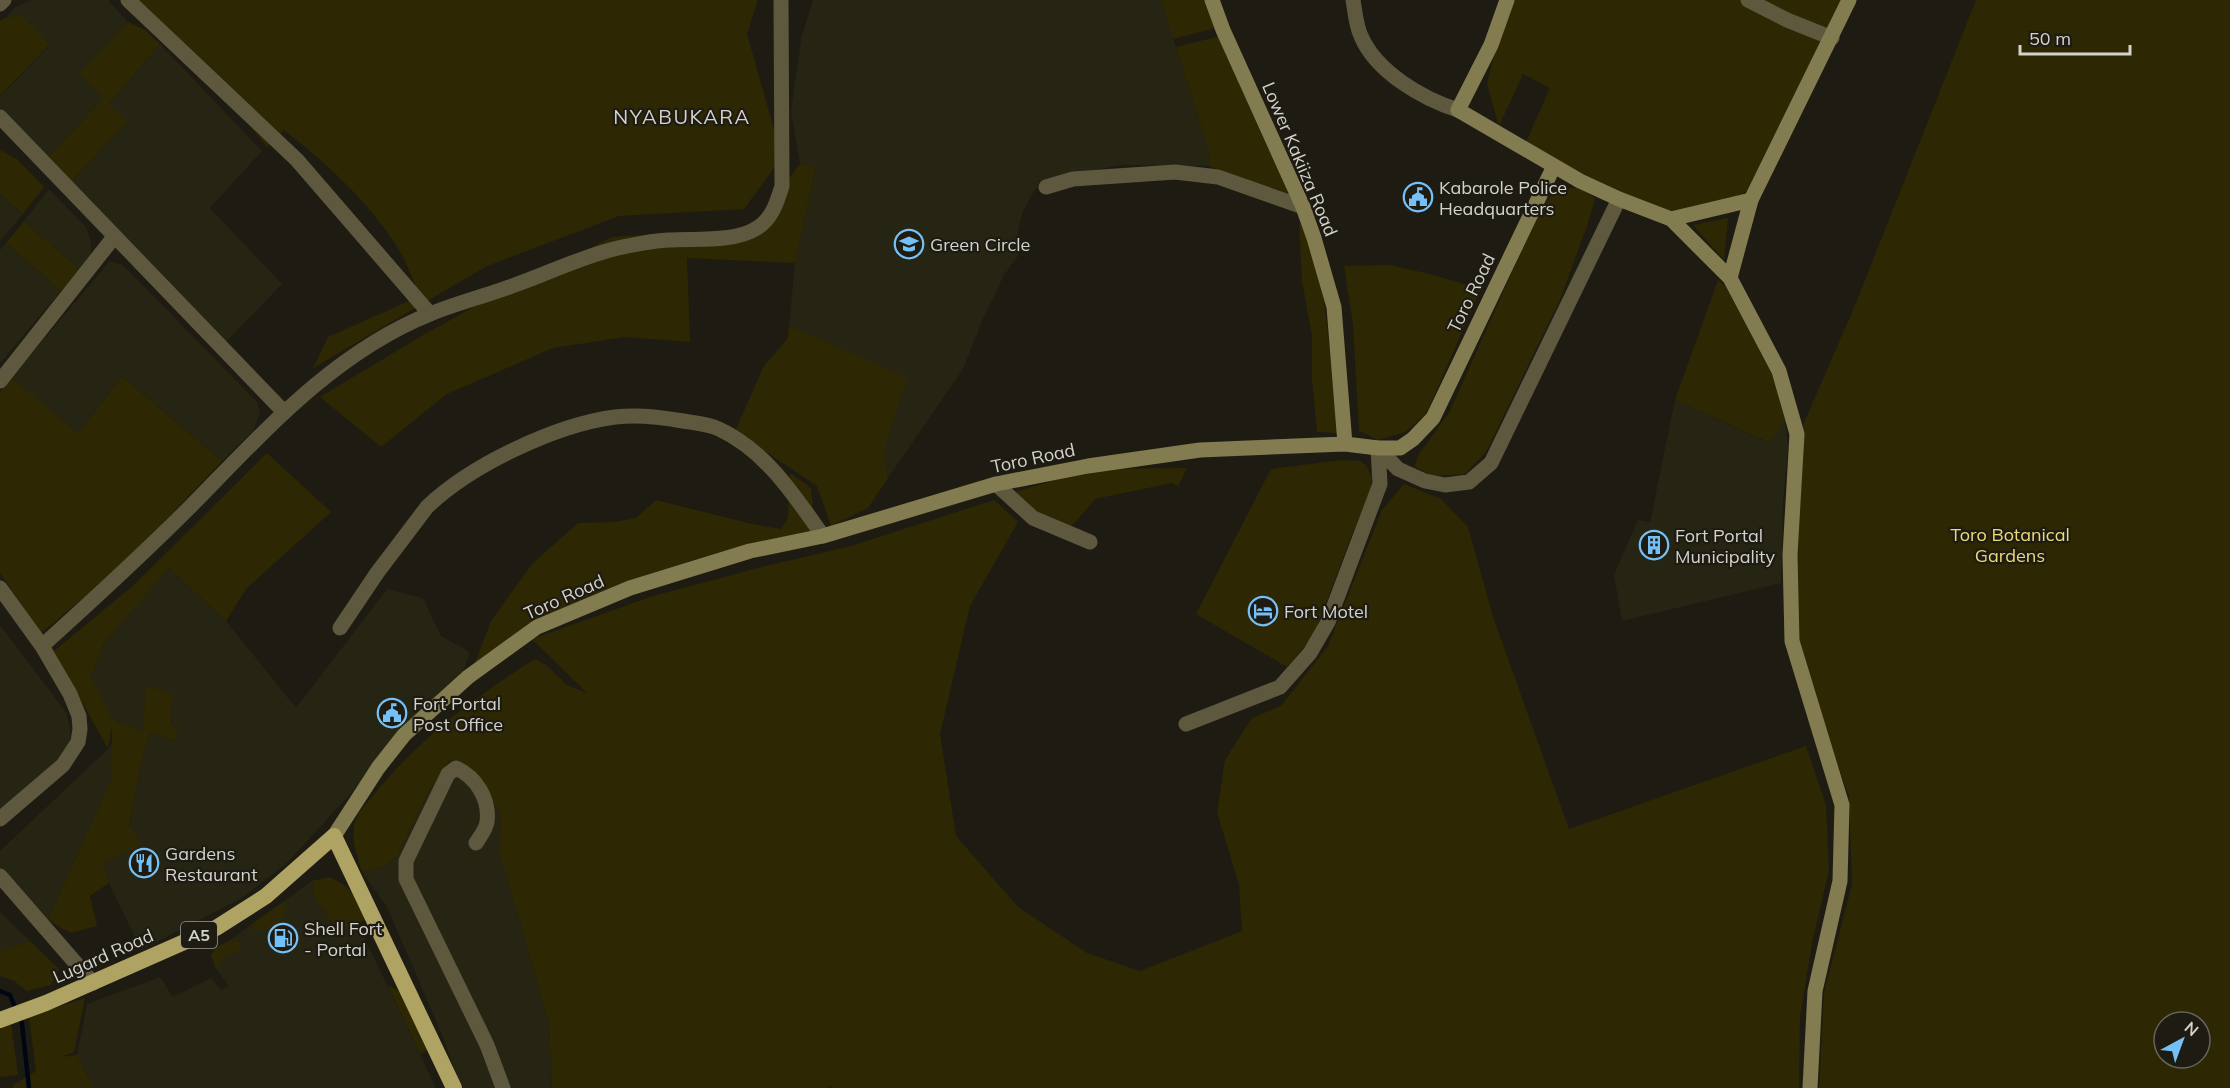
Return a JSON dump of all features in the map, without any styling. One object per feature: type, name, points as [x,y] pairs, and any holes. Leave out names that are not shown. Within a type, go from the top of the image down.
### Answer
[{"type":"highway","name":"Lugard Road","points":[[4,1019],[93,983],[216,928],[266,896],[334,836]]},
{"type":"highway","points":[[334,836],[454,1088]]},
{"type":"main road","name":"Lower Kakiiza Road","points":[[1212,0],[1223,30],[1303,207],[1334,307],[1346,444]]},
{"type":"main road","points":[[1507,0],[1491,45],[1458,110],[1554,166],[1619,199],[1671,219],[1730,278],[1779,371],[1797,435],[1790,555],[1792,641],[1842,805],[1840,881],[1815,991],[1810,1088]]},
{"type":"main road","points":[[1730,278],[1751,200],[1849,0]]},
{"type":"main road","name":"Toro Road","points":[[334,836],[378,768],[404,735],[468,677],[537,627],[630,588],[750,551],[823,536],[996,484],[1088,466],[1200,450],[1346,444],[1400,448],[1413,440],[1433,418],[1554,166]]},
{"type":"main road","points":[[1671,219],[1751,200]]},
{"type":"street","points":[[0,4],[4,0]]},
{"type":"street","points":[[128,0],[297,160],[430,314]]},
{"type":"street","points":[[42,646],[127,570],[284,412],[338,366],[387,335],[430,314],[514,285],[578,259],[616,248],[666,240],[741,235],[757,229],[767,219],[776,204],[782,186],[781,0]]},
{"type":"street","points":[[1353,0],[1360,37],[1384,70],[1441,105],[1458,110]]},
{"type":"street","points":[[1748,0],[1787,20],[1832,38]]},
{"type":"street","points":[[1,119],[284,412]]},
{"type":"street","points":[[1046,187],[1073,179],[1175,172],[1218,177],[1303,207]]},
{"type":"street","points":[[1378,448],[1398,469],[1425,481],[1445,485],[1469,482],[1491,463],[1619,199]]},
{"type":"street","points":[[0,381],[114,237]]},
{"type":"street","points":[[340,628],[377,573],[436,498],[498,458],[528,444],[551,434],[614,417],[662,417],[718,429],[757,455],[782,478],[823,536]]},
{"type":"street","points":[[1186,724],[1280,687],[1310,653],[1328,622],[1380,484],[1378,448]]},
{"type":"street","points":[[996,484],[1033,518],[1090,542]]},
{"type":"street","points":[[0,588],[42,646],[80,716],[78,742],[63,765],[0,819]]},
{"type":"street","points":[[476,843],[487,824],[486,803],[474,779],[456,768],[448,774],[406,861],[406,879],[487,1045],[503,1088]]},
{"type":"street","points":[[0,876],[93,983]]},
{"type":"shaded area","points":[[31,0],[108,0],[128,22],[80,74],[103,98],[46,160],[0,116],[0,97],[50,45],[21,15],[6,17],[14,8]]},
{"type":"shaded area","name":"Green Circle","points":[[813,0],[1161,0],[1210,155],[1209,166],[1121,165],[1040,181],[1023,211],[1018,232],[1018,256],[1004,275],[963,369],[888,478],[884,453],[906,377],[789,326],[795,263],[816,168],[800,164],[791,112],[802,35]]},
{"type":"shaded area","points":[[160,44],[262,151],[210,208],[282,284],[223,345],[68,185],[126,123],[109,104]]},
{"type":"shaded area","points":[[49,189],[85,226],[91,240],[91,254],[79,269],[24,221]]},
{"type":"shaded area","points":[[0,194],[23,214],[0,241]]},
{"type":"shaded area","points":[[6,243],[61,291],[0,363],[0,250]]},
{"type":"shaded area","points":[[110,261],[122,265],[130,272],[257,402],[260,413],[253,431],[222,461],[122,376],[78,433],[11,378]]},
{"type":"shaded area","points":[[1675,400],[1769,443],[1785,421],[1788,447],[1783,502],[1781,583],[1622,621],[1614,575],[1638,520],[1650,522]]},
{"type":"shaded area","points":[[168,567],[226,621],[296,708],[387,589],[423,598],[441,636],[467,650],[469,654],[463,672],[400,733],[353,791],[287,863],[242,898],[141,950],[109,883],[103,864],[129,827],[144,751],[151,732],[175,741],[171,724],[173,695],[143,731],[112,719],[91,677],[104,643]]},
{"type":"shaded area","points":[[0,625],[66,712],[70,729],[70,747],[62,760],[0,812]]},
{"type":"shaded area","points":[[112,743],[112,777],[48,920],[0,875],[0,851]]},
{"type":"shaded area","points":[[451,759],[463,766],[490,802],[500,811],[499,851],[549,1023],[552,1088],[461,1088],[443,1037],[387,907],[362,872],[382,867],[396,858],[429,791]]},
{"type":"shaded area","points":[[312,881],[315,899],[339,933],[358,924],[436,1088],[94,1088],[77,1055],[87,1004],[160,977],[173,997],[211,978],[221,990],[229,986],[216,969],[211,956],[215,948],[227,942]]},
{"type":"shaded area","points":[[0,912],[30,941],[0,951]]},
{"type":"green space","points":[[121,0],[758,0],[747,34],[780,150],[776,165],[744,209],[619,216],[487,266],[313,368],[328,337],[420,296],[403,257],[372,212],[330,169],[284,130],[267,147],[244,118]]},
{"type":"green space","points":[[1161,0],[1205,0],[1215,28],[1173,39]]},
{"type":"green space","points":[[1515,0],[1845,0],[1758,182],[1726,208],[1671,214],[1607,188],[1525,144],[1550,88],[1523,74],[1499,126],[1487,84],[1503,20]]},
{"type":"green space","name":"Toro Botanical Gardens","points":[[1976,0],[2230,0],[2230,1088],[1819,1088],[1824,993],[1852,884],[1849,796],[1793,642],[1797,439],[1856,303]]},
{"type":"green space","points":[[21,15],[50,44],[0,96],[0,21],[6,17]]},
{"type":"green space","points":[[128,22],[145,30],[160,44],[109,104],[127,122],[68,185],[46,160],[103,98],[79,74]]},
{"type":"green space","points":[[1220,36],[1292,198],[1209,166],[1210,155],[1176,47]]},
{"type":"green space","points":[[0,150],[18,160],[44,187],[23,214],[0,194]]},
{"type":"green space","points":[[800,164],[816,167],[795,263],[687,258],[690,342],[625,337],[553,348],[447,394],[381,447],[320,397],[499,293],[612,237],[750,229]]},
{"type":"green space","points":[[1560,188],[1584,188],[1595,199],[1560,300],[1486,452],[1465,474],[1432,476],[1414,466],[1419,454],[1449,413],[1542,205]]},
{"type":"green space","points":[[1728,218],[1724,260],[1693,225]]},
{"type":"green space","points":[[24,221],[79,269],[61,291],[6,243]]},
{"type":"green space","points":[[1299,222],[1306,231],[1324,300],[1339,430],[1336,433],[1317,432],[1312,380],[1312,336],[1302,281]]},
{"type":"green space","points":[[1389,265],[1481,289],[1426,414],[1405,432],[1378,440],[1359,431],[1353,324],[1344,266]]},
{"type":"green space","points":[[1718,280],[1726,287],[1774,378],[1785,421],[1770,443],[1675,400]]},
{"type":"green space","points":[[789,326],[907,377],[884,453],[888,478],[868,508],[831,526],[817,486],[735,431],[764,366],[788,338]]},
{"type":"green space","points":[[122,376],[222,461],[121,567],[41,633],[0,573],[0,392],[11,377],[78,433]]},
{"type":"green space","points":[[267,453],[331,512],[246,589],[226,621],[169,568],[104,643],[91,677],[112,719],[143,731],[146,686],[173,694],[171,724],[178,730],[175,741],[151,732],[144,751],[129,826],[142,844],[103,864],[109,883],[90,896],[97,926],[70,933],[48,920],[112,777],[112,725],[108,749],[54,651],[135,584]]},
{"type":"green space","points":[[1341,460],[1360,461],[1366,465],[1372,477],[1370,492],[1314,635],[1287,667],[1196,614],[1271,469]]},
{"type":"green space","points":[[1187,468],[1178,486],[1172,483],[1095,499],[1065,534],[1005,495],[1092,469]]},
{"type":"green space","points":[[790,473],[811,488],[816,538],[648,585],[538,629],[473,668],[491,621],[532,564],[578,523],[615,522],[636,518],[656,500],[781,529],[788,518]]},
{"type":"green space","points":[[1404,484],[1441,499],[1468,527],[1493,617],[1569,829],[1806,746],[1826,805],[1829,870],[1812,943],[1800,1018],[1799,1088],[832,1088],[830,1085],[829,1088],[552,1088],[549,1023],[499,851],[500,811],[465,770],[451,759],[429,791],[396,858],[382,867],[362,872],[353,835],[355,822],[364,806],[411,754],[470,703],[535,659],[546,665],[567,685],[587,693],[532,639],[653,596],[851,546],[994,500],[1018,522],[970,606],[940,734],[956,836],[1018,907],[1087,953],[1140,971],[1242,931],[1239,884],[1217,813],[1225,760],[1252,718],[1281,706],[1328,646],[1382,510]]},
{"type":"green space","points":[[330,877],[353,894],[369,918],[339,933],[315,899],[312,881]]},
{"type":"green space","points":[[282,903],[288,908],[278,923],[264,930],[251,930],[256,921]]},
{"type":"green space","points":[[30,941],[59,969],[51,985],[27,991],[14,981],[0,976],[0,951]]},
{"type":"green space","points":[[227,942],[240,942],[241,950],[224,957],[216,969],[211,956],[215,948]]},
{"type":"green space","points":[[388,986],[397,990],[410,1003],[430,1049],[420,1054]]},
{"type":"green space","points":[[85,998],[74,1052],[61,1057],[77,1055],[94,1088],[13,1088],[12,1086],[36,1071],[29,1017]]},
{"type":"green space","points":[[11,1023],[18,1075],[0,1077],[0,1028]]},
{"type":"waterway","points":[[0,991],[10,995],[16,1010]]},
{"type":"waterway","points":[[20,1017],[29,1088]]},
{"type":"place","name":"Kabarole Police Headquarters","points":[[1418,197]]},
{"type":"place","name":"Green Circle","points":[[909,244]]},
{"type":"place","name":"Fort Portal Municipality","points":[[1654,545]]},
{"type":"place","name":"Fort Motel","points":[[1263,611]]},
{"type":"place","name":"Fort Portal Post Office","points":[[392,713]]},
{"type":"place","name":"Gardens Restaurant","points":[[144,863]]},
{"type":"place","name":"Shell Fort - Portal","points":[[283,938]]},
{"type":"district","name":"NYABUKARA","points":[[682,116]]}]
